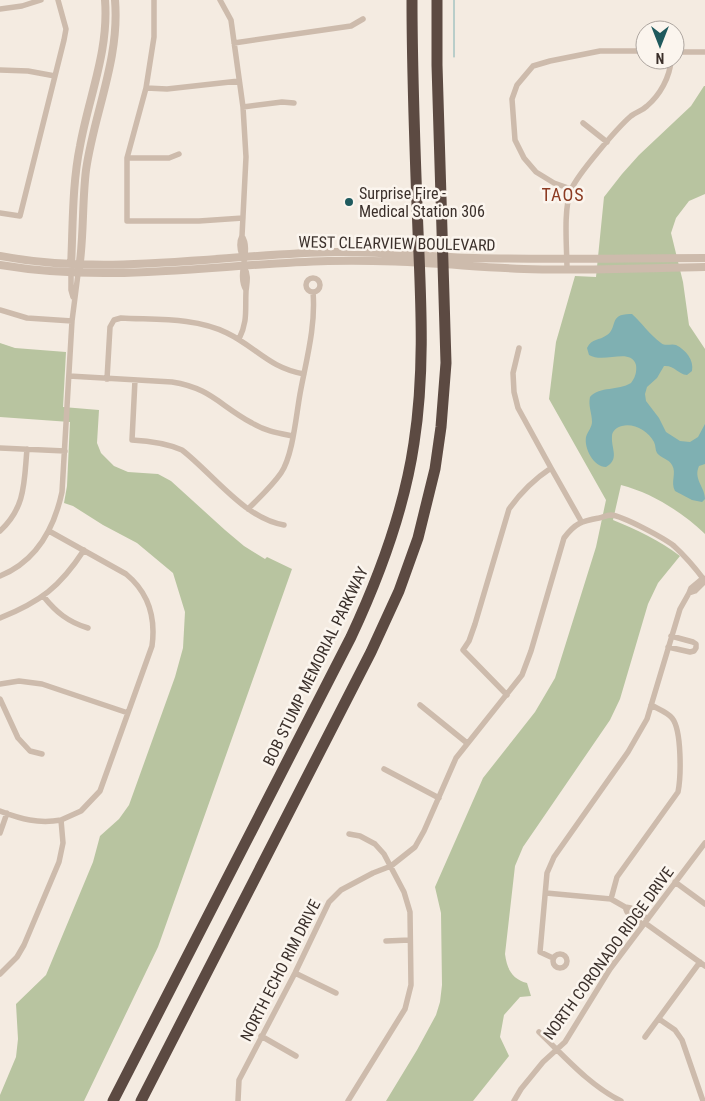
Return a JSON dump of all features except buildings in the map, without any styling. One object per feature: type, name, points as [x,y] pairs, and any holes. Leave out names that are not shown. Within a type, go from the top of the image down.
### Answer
[{"type":"highway","name":"BOB STUMP MEMORIAL PARKWAY","points":[[113,1101],[351,637],[382,565],[400,511],[415,438],[420,400],[422,356],[413,93],[412,0]]},
{"type":"highway","points":[[141,1101],[371,652],[406,572],[424,516],[439,446],[446,363],[437,64],[437,0]]},
{"type":"street","points":[[0,9],[22,6],[41,0]]},
{"type":"street","points":[[0,213],[20,216],[66,29],[58,0]]},
{"type":"street","points":[[75,273],[71,264],[76,169],[80,144],[101,62],[106,23],[105,0]]},
{"type":"street","points":[[0,576],[28,559],[43,543],[58,513],[62,492],[65,452],[74,299],[71,290],[75,273],[80,264],[86,171],[91,142],[111,63],[115,34],[115,0]]},
{"type":"street","points":[[154,0],[154,37],[146,88],[127,158],[127,221],[199,221],[243,218]]},
{"type":"street","points":[[220,0],[231,20],[243,107],[246,149],[240,250],[247,272],[248,284],[246,290],[246,320],[239,339]]},
{"type":"street","points":[[234,43],[351,26],[362,19]]},
{"type":"street","points":[[571,189],[554,183],[536,172],[524,158],[515,140],[512,99],[517,85],[533,66],[550,61],[600,51],[635,51]]},
{"type":"street","points":[[685,52],[705,52]]},
{"type":"street","points":[[0,70],[34,71],[55,76]]},
{"type":"street","points":[[567,270],[567,206],[571,189],[607,142],[632,116],[646,107],[657,96],[667,78],[669,70]]},
{"type":"street","points":[[146,88],[167,89],[239,80]]},
{"type":"street","points":[[243,107],[282,102],[294,103]]},
{"type":"street","points":[[584,123],[607,142]]},
{"type":"street","points":[[127,158],[168,158],[179,154]]},
{"type":"street","name":"WEST CLEARVIEW BOULEVARD","points":[[0,256],[71,264],[129,265],[337,252],[567,270],[705,267]]},
{"type":"street","name":"WEST CLEARVIEW BOULEVARD","points":[[452,261],[705,258]]},
{"type":"street","name":"WEST CLEARVIEW BOULEVARD","points":[[0,265],[75,273],[148,274],[328,261],[411,259]]},
{"type":"street","points":[[248,509],[282,472],[293,436],[313,318],[313,292]]},
{"type":"street","points":[[0,310],[27,318],[72,321]]},
{"type":"street","points":[[107,378],[110,327],[114,320],[121,318],[199,324],[213,327],[239,339],[280,368],[304,374]]},
{"type":"street","points":[[519,348],[513,373],[518,408],[581,521],[611,515],[626,520],[673,546],[688,560],[704,580],[691,588],[680,609],[647,719],[628,752],[554,857],[547,872],[540,952],[553,958]]},
{"type":"street","points":[[69,376],[172,382],[197,388],[252,424],[275,433],[293,436]]},
{"type":"street","points":[[135,380],[132,440],[154,442],[182,450],[248,509],[262,518],[284,525]]},
{"type":"street","points":[[0,448],[65,452]]},
{"type":"street","points":[[0,531],[11,520],[20,505],[24,491],[27,449]]},
{"type":"street","points":[[507,695],[462,650],[469,641],[478,616],[509,509],[520,493],[551,468]]},
{"type":"street","name":"NORTH ECHO RIM DRIVE","points":[[238,1101],[239,1080],[295,973],[329,902],[341,890],[391,866],[415,846],[424,831],[456,758],[522,675],[531,651],[564,538],[581,521]]},
{"type":"street","points":[[0,811],[24,820],[61,820],[81,811],[100,791],[152,646],[153,622],[149,603],[132,579],[50,531]]},
{"type":"street","points":[[0,618],[44,597],[63,580],[84,550]]},
{"type":"street","points":[[44,597],[55,611],[66,619],[88,628]]},
{"type":"street","points":[[668,647],[690,652],[696,648],[696,644],[693,642],[671,636]]},
{"type":"street","points":[[0,684],[19,681],[42,684],[128,713]]},
{"type":"street","points":[[0,698],[18,738],[30,751],[42,754]]},
{"type":"street","points":[[420,705],[467,743]]},
{"type":"street","points":[[611,900],[617,877],[678,792],[681,779],[679,749],[673,719],[666,712],[651,705]]},
{"type":"street","points":[[384,769],[439,798]]},
{"type":"street","points":[[0,833],[7,813]]},
{"type":"street","points":[[0,974],[17,957],[24,945],[59,862],[63,843],[61,820]]},
{"type":"street","points":[[348,1101],[405,1009],[411,985],[410,912],[404,892],[384,854],[375,844],[360,836],[349,834]]},
{"type":"street","name":"NORTH CORONADO RIDGE DRIVE","points":[[514,1101],[521,1089],[543,1062],[565,1042],[610,970],[705,843]]},
{"type":"street","points":[[675,882],[705,904]]},
{"type":"street","points":[[546,893],[611,900],[631,908],[645,922],[703,964],[645,1037]]},
{"type":"street","points":[[386,941],[410,940]]},
{"type":"street","points":[[295,973],[336,993]]},
{"type":"street","points":[[659,1019],[676,1030],[682,1040],[703,1101]]},
{"type":"street","points":[[539,1032],[588,1079],[621,1101]]},
{"type":"street","points":[[261,1036],[296,1056]]},
{"type":"green space","points":[[704,86],[705,194],[689,201],[676,218],[671,233],[683,282],[689,325],[705,349],[705,534],[687,518],[666,504],[633,488],[621,485],[613,520],[648,536],[680,556],[658,583],[648,604],[620,699],[610,720],[523,847],[515,866],[505,954],[511,973],[527,983],[531,996],[520,997],[504,1015],[500,1037],[509,1056],[473,1101],[386,1101],[417,1050],[436,1015],[440,1002],[442,985],[441,913],[435,887],[483,778],[535,712],[555,678],[596,547],[606,500],[549,399],[556,342],[575,276],[596,277],[604,197],[639,155],[691,106]]},
{"type":"green space","points":[[0,343],[15,348],[66,352],[63,407],[99,410],[97,443],[101,453],[114,466],[128,472],[158,474],[171,481],[244,546],[265,559],[267,557],[292,569],[158,947],[84,1101],[0,1101],[0,1095],[16,1057],[18,1039],[16,1004],[46,975],[93,862],[100,836],[119,819],[129,805],[175,677],[183,648],[185,612],[173,573],[137,543],[73,506],[64,503],[67,486],[70,422],[0,417]]},
{"type":"water","points":[[624,314],[632,314],[661,343],[676,345],[683,350],[692,363],[692,371],[687,375],[671,367],[664,366],[657,378],[647,387],[645,394],[646,401],[659,418],[666,432],[680,441],[690,442],[698,437],[705,424],[705,464],[699,466],[697,475],[705,499],[702,502],[692,500],[675,491],[672,465],[657,453],[655,443],[648,434],[636,427],[627,425],[618,427],[614,431],[612,441],[614,457],[613,461],[606,467],[594,461],[588,452],[586,437],[592,422],[590,397],[599,391],[631,383],[634,379],[636,365],[629,357],[602,358],[589,355],[587,348],[593,341],[604,337],[610,332],[616,318]]},
{"type":"waterway","points":[[454,0],[454,57]]},
{"type":"place","name":"Surprise Fire - Medical Station 306","points":[[349,202]]},
{"type":"district","name":"TAOS","points":[[563,195]]}]
